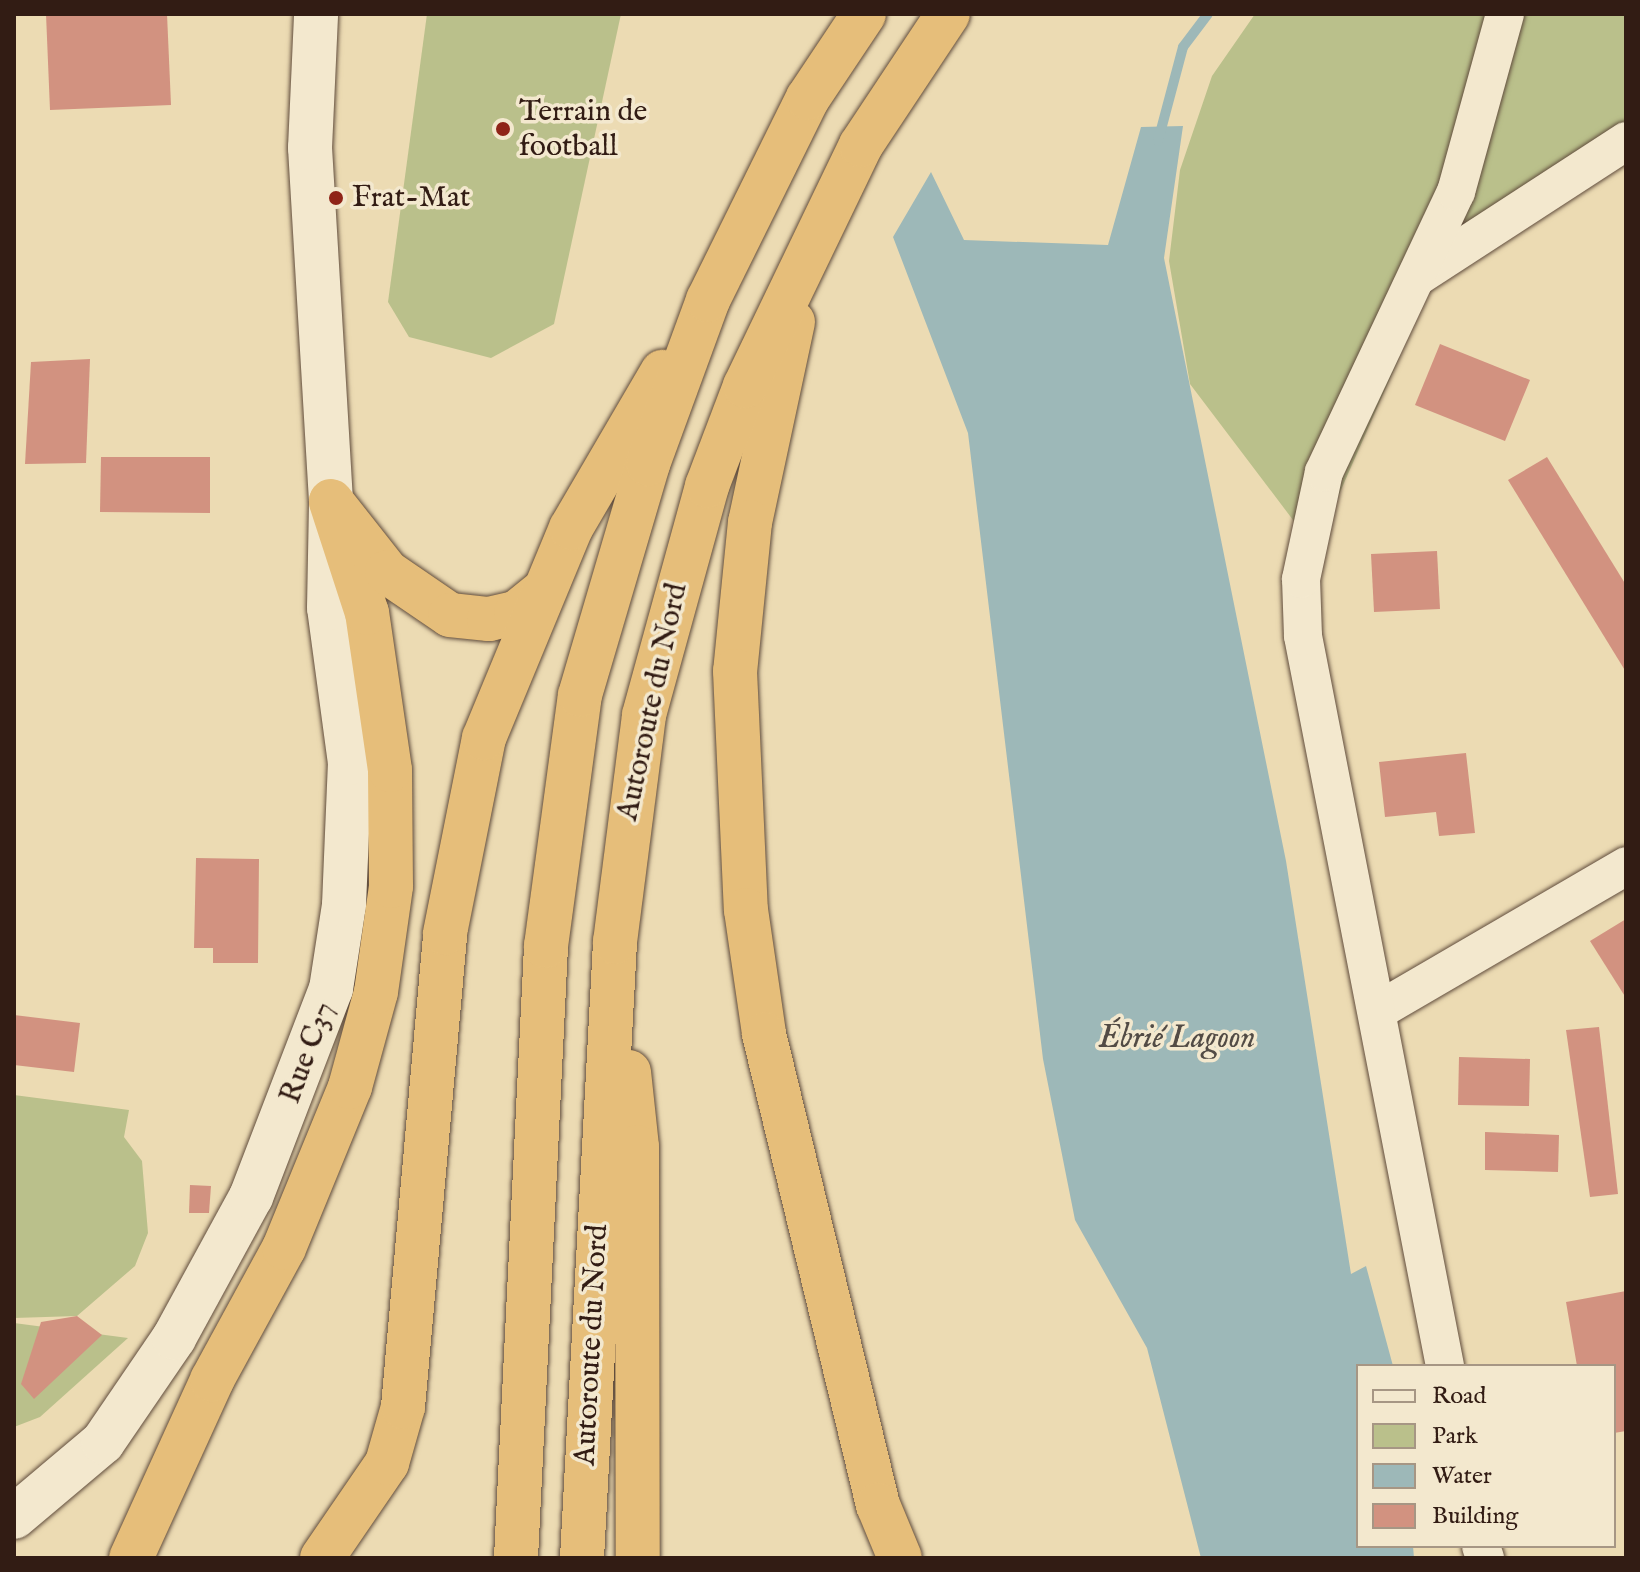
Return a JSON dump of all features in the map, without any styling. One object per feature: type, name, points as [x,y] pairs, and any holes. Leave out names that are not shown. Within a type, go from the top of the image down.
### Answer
[{"type":"highway","points":[[322,1558],[387,1463],[403,1407],[444,948],[463,816],[501,687],[542,592],[613,451],[708,300],[808,98],[864,14]]},
{"type":"highway","name":"Autoroute du Nord","points":[[582,1558],[615,942],[644,715],[674,596],[745,386],[809,246],[861,145],[948,14]]},
{"type":"highway","points":[[809,246],[750,522],[735,671],[738,798],[764,1034],[878,1505],[900,1558]]},
{"type":"highway","points":[[516,1558],[546,946],[561,813],[580,695],[612,578],[708,300]]},
{"type":"highway","points":[[331,501],[387,572],[450,615],[516,613],[542,592]]},
{"type":"highway","points":[[131,1558],[212,1380],[284,1248],[350,1087],[376,992],[391,886],[382,688],[331,501]]},
{"type":"highway","points":[[615,942],[637,1147],[638,1558]]},
{"type":"street","name":"Rue C37","points":[[14,1517],[103,1442],[174,1338],[251,1197],[331,989],[344,905],[350,763],[329,608],[331,501],[310,148],[316,14]]},
{"type":"street","points":[[1445,1364],[1379,1010],[1303,636],[1301,579],[1324,472],[1420,275],[1480,121],[1505,14]]},
{"type":"street","points":[[1420,275],[1626,141]]},
{"type":"street","points":[[1379,1010],[1626,866]]},
{"type":"green space","name":"Terrain de football","points":[[427,14],[621,14],[554,324],[491,358],[409,337],[388,302]]},
{"type":"green space","points":[[1255,14],[1626,14],[1626,132],[1439,267],[1315,549],[1190,384],[1169,261],[1180,170],[1212,76]]},
{"type":"green space","points":[[14,1095],[129,1110],[124,1137],[142,1161],[148,1233],[135,1266],[77,1316],[14,1318]]},
{"type":"green space","points":[[14,1323],[128,1338],[40,1417],[14,1427]]},
{"type":"water","name":"Ébrié Lagoon","points":[[1183,126],[1164,258],[1286,861],[1351,1274],[1366,1266],[1392,1364],[1356,1364],[1356,1548],[1413,1548],[1414,1558],[1201,1558],[1147,1348],[1075,1220],[1043,1059],[968,433],[893,237],[931,172],[964,240],[1108,245],[1141,127]]},
{"type":"building","points":[[46,14],[167,14],[171,105],[50,110]]},
{"type":"building","points":[[1440,344],[1530,380],[1505,441],[1415,405]]},
{"type":"building","points":[[90,359],[86,463],[25,464],[31,362]]},
{"type":"building","points":[[101,457],[210,457],[210,513],[100,512]]},
{"type":"building","points":[[1547,457],[1626,585],[1626,672],[1508,480]]},
{"type":"building","points":[[1437,551],[1440,609],[1374,612],[1371,554]]},
{"type":"building","points":[[1466,753],[1475,833],[1439,836],[1436,812],[1385,817],[1379,762]]},
{"type":"building","points":[[196,858],[259,859],[258,963],[213,963],[213,948],[194,948]]},
{"type":"building","points":[[1626,919],[1626,998],[1590,941]]},
{"type":"building","points":[[14,1015],[80,1023],[74,1072],[14,1065]]},
{"type":"building","points":[[1599,1027],[1618,1194],[1590,1197],[1566,1030]]},
{"type":"building","points":[[1459,1057],[1530,1059],[1529,1106],[1458,1105]]},
{"type":"building","points":[[1485,1132],[1559,1135],[1558,1172],[1485,1170]]},
{"type":"building","points":[[190,1185],[211,1186],[209,1213],[189,1213]]},
{"type":"building","points":[[1626,1291],[1626,1431],[1616,1433],[1616,1364],[1577,1364],[1566,1302]]},
{"type":"building","points":[[77,1316],[102,1335],[34,1399],[21,1384],[41,1322]]},
{"type":"waterway","points":[[1158,141],[1183,47],[1208,14]]},
{"type":"place","name":"Terrain de football","points":[[503,129]]},
{"type":"place","name":"Frat-Mat","points":[[336,198]]}]
